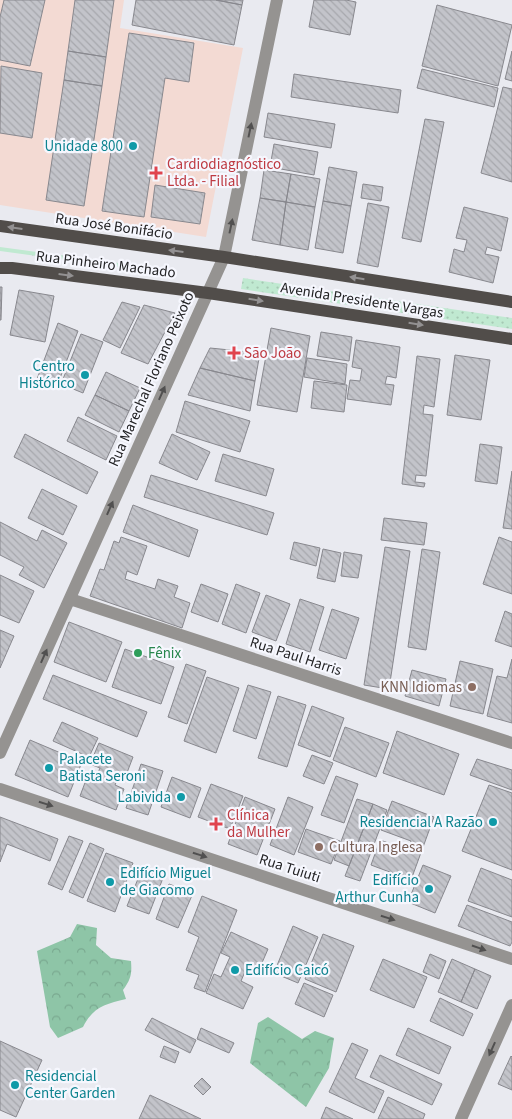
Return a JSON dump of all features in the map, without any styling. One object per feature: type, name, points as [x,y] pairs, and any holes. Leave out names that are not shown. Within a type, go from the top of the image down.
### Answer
[{"type":"main road","name":"Rua José Bonifácio","points":[[0,226],[224,256]]},
{"type":"main road","name":"Avenida Presidente Vargas","points":[[224,256],[512,302]]},
{"type":"main road","name":"Rua Pinheiro Machado","points":[[0,268],[208,293]]},
{"type":"main road","name":"Avenida Presidente Vargas","points":[[208,293],[512,339]]},
{"type":"street","name":"Rua Marechal Floriano Peixoto","points":[[0,753],[224,256],[277,0]]},
{"type":"street","name":"Rua Paul Harris","points":[[70,599],[512,743]]},
{"type":"street","name":"Rua Tuiuti","points":[[0,789],[512,959]]},
{"type":"street","points":[[460,1119],[512,1005]]},
{"type":"shaded area","points":[[0,0],[124,0],[120,28],[243,48],[206,237],[0,205]]},
{"type":"green space","points":[[0,247],[148,267],[147,271],[0,251]]},
{"type":"green space","points":[[243,278],[512,318],[512,329],[241,289]]},
{"type":"green space","points":[[77,924],[97,928],[96,945],[111,958],[131,961],[131,973],[123,990],[126,999],[100,1007],[91,1015],[83,1027],[58,1038],[50,1027],[37,951],[70,937]]},
{"type":"green space","points":[[268,1017],[302,1039],[315,1031],[334,1038],[329,1068],[306,1107],[250,1063],[258,1023]]},
{"type":"building","points":[[4,0],[45,0],[30,66],[0,60],[0,17]]},
{"type":"building","points":[[75,0],[114,0],[106,57],[68,51]]},
{"type":"building","points":[[136,0],[216,0],[242,5],[234,45],[132,25]]},
{"type":"building","points":[[216,0],[243,0],[242,5]]},
{"type":"building","points":[[314,0],[346,0],[356,2],[350,35],[309,27]]},
{"type":"building","points":[[437,5],[512,25],[498,86],[422,66]]},
{"type":"building","name":"Unidade 800","points":[[129,33],[194,43],[189,82],[165,78],[144,217],[102,211]]},
{"type":"building","points":[[68,51],[106,57],[102,86],[64,80]]},
{"type":"building","points":[[512,51],[512,81],[505,79]]},
{"type":"building","points":[[1,66],[42,73],[32,138],[0,133]]},
{"type":"building","points":[[422,69],[498,88],[494,107],[417,88]]},
{"type":"building","points":[[294,74],[401,90],[398,113],[291,97]]},
{"type":"building","points":[[64,80],[102,86],[84,206],[46,200]]},
{"type":"building","points":[[503,87],[512,89],[512,182],[481,173]]},
{"type":"building","points":[[268,113],[335,124],[331,148],[264,137]]},
{"type":"building","points":[[425,119],[444,122],[421,242],[402,238]]},
{"type":"building","points":[[274,144],[318,152],[314,175],[270,167]]},
{"type":"building","points":[[329,167],[357,172],[351,206],[323,201]]},
{"type":"building","points":[[264,170],[291,174],[286,202],[260,198]]},
{"type":"building","points":[[291,174],[320,179],[315,207],[286,202]]},
{"type":"building","points":[[363,184],[383,187],[381,201],[361,198]]},
{"type":"building","points":[[155,185],[205,193],[200,224],[151,217]]},
{"type":"building","points":[[260,198],[286,202],[280,245],[252,240]]},
{"type":"building","points":[[323,201],[351,206],[343,253],[315,248]]},
{"type":"building","points":[[286,202],[315,207],[308,250],[280,245]]},
{"type":"building","points":[[368,203],[389,207],[378,267],[357,263]]},
{"type":"building","points":[[464,207],[508,218],[501,251],[487,247],[485,254],[499,257],[493,283],[449,272],[454,249],[464,252],[467,240],[456,238]]},
{"type":"building","points":[[0,287],[2,287],[1,320],[0,320]]},
{"type":"building","points":[[19,290],[54,296],[45,342],[10,335]]},
{"type":"building","points":[[122,302],[140,307],[120,348],[103,340]]},
{"type":"building","points":[[144,305],[175,313],[148,364],[121,353]]},
{"type":"building","points":[[58,323],[78,331],[57,386],[37,379]]},
{"type":"building","points":[[271,328],[310,336],[297,412],[257,405]]},
{"type":"building","points":[[321,332],[352,337],[349,361],[317,356]]},
{"type":"building","points":[[81,334],[103,342],[83,393],[61,384]]},
{"type":"building","points":[[356,340],[400,347],[396,378],[387,376],[385,384],[394,385],[391,405],[347,399],[350,380],[360,381],[362,369],[352,367]]},
{"type":"building","points":[[210,348],[260,353],[255,381],[200,368]]},
{"type":"building","points":[[455,355],[490,360],[481,420],[447,415]]},
{"type":"building","points":[[417,356],[440,359],[434,407],[424,405],[423,414],[433,415],[426,476],[416,475],[415,482],[425,483],[424,487],[402,484]]},
{"type":"building","points":[[307,358],[347,364],[345,384],[304,377]]},
{"type":"building","points":[[200,368],[255,381],[250,411],[188,395]]},
{"type":"building","points":[[106,372],[140,388],[129,411],[95,395]]},
{"type":"building","points":[[314,381],[347,385],[344,412],[311,408]]},
{"type":"building","points":[[95,395],[129,411],[119,432],[85,415]]},
{"type":"building","points":[[185,401],[250,421],[240,452],[176,432]]},
{"type":"building","points":[[78,417],[117,436],[106,460],[67,441]]},
{"type":"building","points":[[25,434],[98,472],[87,494],[14,457]]},
{"type":"building","points":[[172,434],[210,452],[197,480],[159,463]]},
{"type":"building","points":[[480,444],[502,447],[497,484],[475,481]]},
{"type":"building","points":[[223,454],[274,469],[266,496],[215,481]]},
{"type":"building","points":[[512,471],[512,529],[503,528]]},
{"type":"building","points":[[151,475],[274,513],[267,535],[144,497]]},
{"type":"building","points":[[42,489],[77,506],[63,535],[28,518]]},
{"type":"building","points":[[133,505],[198,530],[189,557],[123,532]]},
{"type":"building","points":[[384,518],[427,523],[424,545],[381,540]]},
{"type":"building","points":[[0,522],[37,541],[42,530],[67,543],[44,588],[19,575],[24,567],[0,555]]},
{"type":"building","points":[[121,537],[147,546],[137,575],[127,571],[125,579],[155,589],[158,579],[178,586],[174,597],[190,603],[182,628],[90,596],[100,569],[104,570],[114,541],[119,543]]},
{"type":"building","points":[[499,537],[512,542],[512,594],[483,584]]},
{"type":"building","points":[[294,542],[320,548],[316,566],[290,559]]},
{"type":"building","points":[[385,547],[410,551],[389,689],[364,685]]},
{"type":"building","points":[[323,549],[341,553],[335,582],[317,578]]},
{"type":"building","points":[[422,549],[440,552],[426,650],[408,647]]},
{"type":"building","points":[[344,552],[362,555],[358,578],[341,576]]},
{"type":"building","points":[[0,575],[34,591],[19,623],[0,615]]},
{"type":"building","points":[[201,584],[228,594],[218,622],[191,612]]},
{"type":"building","points":[[236,584],[260,593],[246,633],[222,624]]},
{"type":"building","points":[[266,595],[290,604],[276,641],[252,632]]},
{"type":"building","points":[[300,599],[324,607],[310,652],[286,644]]},
{"type":"building","points":[[332,609],[359,618],[346,659],[319,650]]},
{"type":"building","points":[[505,611],[512,614],[512,647],[495,641]]},
{"type":"building","points":[[69,622],[122,642],[106,682],[54,662]]},
{"type":"building","points":[[0,630],[14,636],[0,668]]},
{"type":"building","points":[[125,649],[174,667],[161,704],[112,687]]},
{"type":"building","points":[[512,659],[512,723],[487,716],[497,676],[507,678]]},
{"type":"building","name":"KNN Idiomas","points":[[460,661],[493,669],[483,714],[450,706]]},
{"type":"building","points":[[186,664],[206,671],[187,724],[168,717]]},
{"type":"building","points":[[412,670],[446,679],[439,706],[405,696]]},
{"type":"building","points":[[53,675],[147,712],[137,737],[43,699]]},
{"type":"building","points":[[207,677],[239,688],[216,753],[184,741]]},
{"type":"building","points":[[248,685],[271,692],[256,739],[233,731]]},
{"type":"building","points":[[278,696],[306,705],[287,767],[258,758]]},
{"type":"building","points":[[312,706],[344,718],[330,757],[298,745]]},
{"type":"building","points":[[62,722],[98,738],[89,757],[53,741]]},
{"type":"building","points":[[345,727],[389,743],[376,777],[333,760]]},
{"type":"building","points":[[397,731],[459,754],[444,795],[383,773]]},
{"type":"building","name":"Palacete Batista Seroni","points":[[30,740],[82,762],[68,797],[15,775]]},
{"type":"building","points":[[99,743],[133,757],[125,778],[119,775],[115,785],[124,789],[116,810],[80,796],[89,772],[97,775],[100,768],[90,764]]},
{"type":"building","points":[[312,755],[333,763],[324,784],[303,776]]},
{"type":"building","points":[[477,759],[512,770],[512,790],[470,775]]},
{"type":"building","points":[[141,764],[163,771],[148,815],[126,808]]},
{"type":"building","points":[[336,776],[358,784],[344,823],[321,815]]},
{"type":"building","name":"Labivida","points":[[172,777],[201,788],[190,818],[161,807]]},
{"type":"building","points":[[211,784],[243,796],[230,829],[198,817]]},
{"type":"building","name":"Residencial A Razão","points":[[489,785],[512,793],[512,870],[462,851]]},
{"type":"building","points":[[245,797],[275,809],[257,855],[228,844]]},
{"type":"building","points":[[288,797],[313,807],[294,855],[270,845]]},
{"type":"building","points":[[357,799],[373,804],[349,866],[334,860]]},
{"type":"building","points":[[392,801],[434,817],[411,880],[371,865],[380,840],[408,850],[411,841],[381,830]]},
{"type":"building","points":[[373,804],[387,810],[360,881],[345,876]]},
{"type":"building","points":[[0,817],[58,839],[50,861],[7,844],[0,862]]},
{"type":"building","name":"Cultura Inglesa","points":[[306,829],[340,841],[331,864],[298,852]]},
{"type":"building","points":[[69,836],[83,841],[62,890],[48,884]]},
{"type":"building","points":[[90,843],[104,849],[83,898],[69,892]]},
{"type":"building","name":"Edifício Miguel de Giacomo","points":[[106,853],[133,863],[115,912],[87,901]]},
{"type":"building","name":"Edifício Arthur Cunha","points":[[423,865],[451,876],[435,913],[408,902]]},
{"type":"building","points":[[481,868],[512,880],[512,917],[468,901]]},
{"type":"building","points":[[142,869],[163,878],[149,914],[127,906]]},
{"type":"building","points":[[169,884],[193,893],[178,928],[156,919]]},
{"type":"building","points":[[202,896],[237,910],[205,992],[194,988],[199,975],[186,970],[199,937],[188,932]]},
{"type":"building","points":[[467,905],[512,922],[512,942],[510,946],[458,926]]},
{"type":"building","points":[[293,926],[318,937],[298,983],[274,973]]},
{"type":"building","name":"Edifício Caicó","points":[[231,932],[268,949],[258,972],[247,967],[241,981],[253,987],[243,1009],[206,993],[214,974],[221,977],[230,957],[221,953]]},
{"type":"building","points":[[323,934],[354,946],[336,992],[305,979]]},
{"type":"building","points":[[430,954],[446,961],[439,979],[423,972]]},
{"type":"building","points":[[383,959],[427,977],[414,1008],[370,990]]},
{"type":"building","points":[[452,959],[475,969],[461,1002],[438,992]]},
{"type":"building","points":[[475,969],[491,976],[477,1009],[461,1002]]},
{"type":"building","points":[[304,983],[333,995],[324,1017],[295,1004]]},
{"type":"building","points":[[440,998],[473,1014],[463,1036],[430,1021]]},
{"type":"building","points":[[152,1018],[196,1040],[190,1053],[145,1030]]},
{"type":"building","points":[[201,1028],[234,1043],[229,1053],[197,1039]]},
{"type":"building","points":[[408,1028],[451,1047],[439,1074],[396,1055]]},
{"type":"building","name":"Residencial Center Garden","points":[[0,1041],[42,1060],[16,1117],[0,1110]]},
{"type":"building","points":[[352,1043],[368,1050],[355,1078],[384,1091],[374,1113],[329,1092]]},
{"type":"building","points":[[164,1046],[179,1052],[175,1063],[160,1057]]},
{"type":"building","points":[[380,1055],[442,1084],[432,1105],[370,1077]]},
{"type":"building","points":[[512,1057],[512,1090],[498,1084]]},
{"type":"building","points":[[202,1078],[211,1087],[203,1095],[194,1086]]},
{"type":"building","points":[[150,1095],[201,1119],[139,1119]]},
{"type":"building","points":[[388,1097],[425,1114],[423,1119],[378,1119]]},
{"type":"building","points":[[326,1107],[353,1119],[321,1119]]},
{"type":"place","name":"Unidade 800","points":[[133,146]]},
{"type":"place","name":"Cardiodiagnóstico Ltda. - Filial","points":[[156,173]]},
{"type":"place","name":"São João","points":[[234,353]]},
{"type":"place","name":"Centro Histórico","points":[[85,375]]},
{"type":"place","name":"Fênix","points":[[138,653]]},
{"type":"place","name":"KNN Idiomas","points":[[472,687]]},
{"type":"place","name":"Palacete Batista Seroni","points":[[49,768]]},
{"type":"place","name":"Labivida","points":[[181,797]]},
{"type":"place","name":"Residencial A Razão","points":[[493,822]]},
{"type":"place","name":"Clínica da Mulher","points":[[216,824]]},
{"type":"place","name":"Cultura Inglesa","points":[[319,847]]},
{"type":"place","name":"Edifício Miguel de Giacomo","points":[[110,882]]},
{"type":"place","name":"Edifício Arthur Cunha","points":[[429,889]]},
{"type":"place","name":"Edifício Caicó","points":[[235,970]]},
{"type":"place","name":"Residencial Center Garden","points":[[15,1085]]}]
